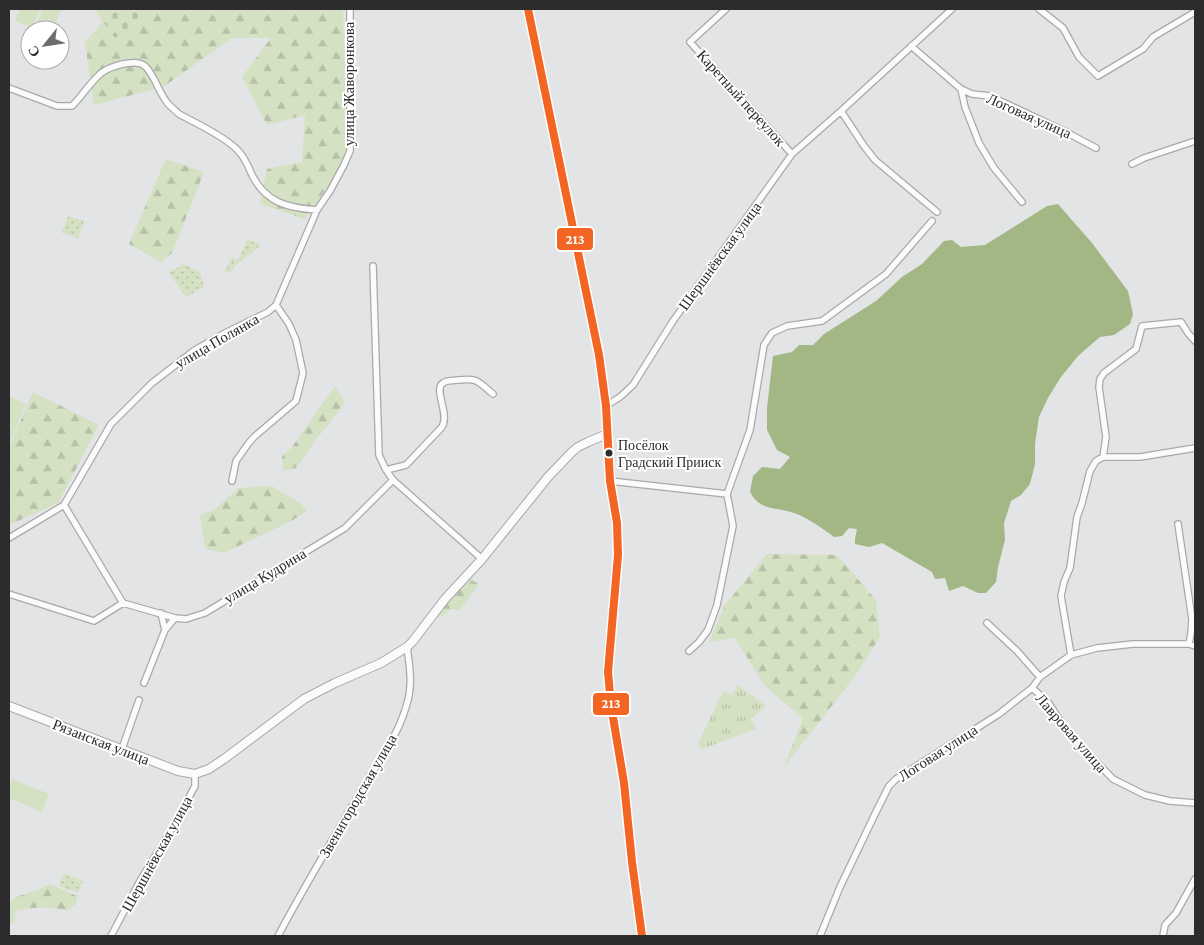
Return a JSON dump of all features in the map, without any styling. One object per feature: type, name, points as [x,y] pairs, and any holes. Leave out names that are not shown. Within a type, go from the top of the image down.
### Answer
[{"type":"street","name":"улица Жаворонкова","points":[[317,210],[344,166],[350,151],[350,9]]},
{"type":"street","points":[[528,9],[599,354],[606,406],[610,481],[617,523],[618,555],[608,672],[611,705],[624,783],[642,936]]},
{"type":"street","name":"Каретный переулок","points":[[726,9],[690,42],[792,154]]},
{"type":"street","name":"Шершнёвская улица","points":[[606,406],[633,385],[673,321],[792,154],[952,9]]},
{"type":"street","points":[[1039,9],[1063,28],[1079,57],[1098,76],[1143,49],[1153,38],[1195,12]]},
{"type":"street","points":[[911,46],[961,89],[965,107],[979,143],[994,168],[1022,202]]},
{"type":"street","points":[[9,88],[58,106],[72,106],[98,75],[126,63],[138,63],[145,66],[166,100],[179,114],[235,146],[246,162],[256,183],[279,204],[298,209],[317,210]]},
{"type":"street","name":"Логовая улица","points":[[961,89],[972,94],[990,96],[1096,148]]},
{"type":"street","points":[[841,111],[875,160],[937,212]]},
{"type":"street","points":[[1132,164],[1144,158],[1195,141]]},
{"type":"street","name":"улица Полянка","points":[[9,538],[64,505],[111,424],[152,383],[195,350],[268,312],[276,305],[317,210]]},
{"type":"street","points":[[689,651],[708,630],[717,605],[733,526],[727,494],[750,430],[764,345],[772,333],[787,326],[822,321],[886,274],[932,222]]},
{"type":"street","points":[[373,266],[379,455],[393,480],[482,560]]},
{"type":"street","points":[[232,481],[236,460],[248,444],[296,401],[303,373],[296,340],[289,324],[276,305]]},
{"type":"street","points":[[1102,457],[1106,437],[1099,387],[1104,373],[1136,349],[1142,326],[1181,322],[1195,341]]},
{"type":"street","points":[[386,470],[406,465],[445,423],[439,390],[440,384],[472,379],[492,394]]},
{"type":"street","points":[[195,774],[209,769],[224,759],[304,699],[381,663],[407,647],[445,599],[482,560],[548,476],[572,452],[588,442],[607,434]]},
{"type":"street","points":[[1071,656],[1061,596],[1070,568],[1077,517],[1090,471],[1096,461],[1102,457],[1140,457],[1195,448]]},
{"type":"street","name":"улица Кудрина","points":[[175,618],[186,619],[204,613],[345,528],[393,480]]},
{"type":"street","points":[[610,481],[727,494]]},
{"type":"street","points":[[64,505],[123,603],[175,618],[165,630],[144,683]]},
{"type":"street","name":"Логовая улица","points":[[820,936],[840,887],[889,786],[896,779],[999,714],[1032,688],[1040,677],[1071,656],[1097,648],[1133,644],[1192,645],[1192,619],[1178,524]]},
{"type":"street","points":[[9,594],[94,621],[123,603]]},
{"type":"street","points":[[161,613],[165,630]]},
{"type":"street","points":[[986,623],[1017,651],[1040,677]]},
{"type":"street","name":"Звенигородская улица","points":[[278,936],[296,901],[391,742],[406,708],[410,689],[407,647]]},
{"type":"street","name":"Лавровая улица","points":[[1032,688],[1048,702],[1067,732],[1113,779],[1145,795],[1170,801],[1195,803]]},
{"type":"street","points":[[122,749],[139,700]]},
{"type":"street","name":"Рязанская улица","points":[[9,706],[178,771],[195,774]]},
{"type":"street","name":"Шершнёвская улица","points":[[111,936],[140,881],[195,786],[195,774]]},
{"type":"street","points":[[1163,936],[1165,925],[1176,913],[1195,879]]},
{"type":"green space","points":[[20,9],[40,9],[35,20],[20,20],[20,23],[15,21]]},
{"type":"green space","points":[[42,9],[61,9],[57,20],[38,20]]},
{"type":"green space","points":[[94,9],[156,9],[115,38]]},
{"type":"green space","points":[[97,9],[343,9],[348,158],[305,219],[260,204],[267,169],[302,162],[305,115],[267,125],[242,77],[271,38],[232,38],[163,87],[94,105],[85,43],[105,19]]},
{"type":"green space","points":[[166,159],[204,172],[172,253],[161,262],[129,244]]},
{"type":"green space","points":[[68,216],[84,221],[78,238],[62,232]]},
{"type":"green space","points":[[247,239],[261,245],[236,265],[232,271],[227,273],[225,271],[232,258],[237,260],[240,257]]},
{"type":"green space","points":[[183,264],[200,272],[204,287],[186,297],[169,273]]},
{"type":"green space","points":[[335,386],[345,402],[296,468],[283,471],[282,456],[292,447]]},
{"type":"green space","points":[[33,392],[99,425],[58,503],[9,525],[9,447]]},
{"type":"green space","points":[[9,396],[26,404],[9,444]]},
{"type":"green space","points":[[272,486],[301,504],[307,511],[293,520],[224,553],[205,549],[200,515],[214,510],[239,488]]},
{"type":"green space","points":[[767,554],[837,555],[876,600],[880,637],[855,676],[784,767],[803,719],[764,685],[735,638],[709,642],[725,605]]},
{"type":"green space","points":[[468,578],[479,584],[460,610],[451,609],[440,618],[437,614]]},
{"type":"green space","points":[[738,685],[766,706],[751,719],[756,729],[702,749],[698,744],[723,691],[732,696]]},
{"type":"green space","points":[[12,779],[49,794],[42,812],[9,798],[9,788]]},
{"type":"green space","points":[[64,873],[83,881],[78,893],[59,886]]},
{"type":"green space","points":[[50,884],[77,896],[76,904],[67,911],[40,908],[14,911],[15,921],[9,925],[9,902],[16,897]]},
{"type":"shaded area","points":[[1058,204],[1092,243],[1128,291],[1133,314],[1130,324],[1114,335],[1100,337],[1078,356],[1061,377],[1048,398],[1039,417],[1035,444],[1035,464],[1030,484],[1021,495],[1011,501],[1004,523],[1005,540],[996,582],[986,593],[978,593],[963,586],[949,591],[945,578],[935,579],[932,572],[882,543],[869,547],[855,544],[857,529],[849,528],[842,536],[834,537],[794,513],[769,507],[754,498],[750,492],[753,476],[762,467],[780,469],[790,457],[777,450],[767,430],[767,408],[773,356],[792,352],[799,345],[813,345],[824,334],[876,301],[902,277],[922,264],[944,241],[952,240],[961,247],[985,245],[1047,206]]},
{"type":"transit line","name":"213","points":[[528,9],[599,355],[606,406],[610,481],[617,523],[618,555],[608,672],[611,705],[624,783],[642,936]]},
{"type":"place","name":"Посёлок Градский Прииск","points":[[609,453]]}]
